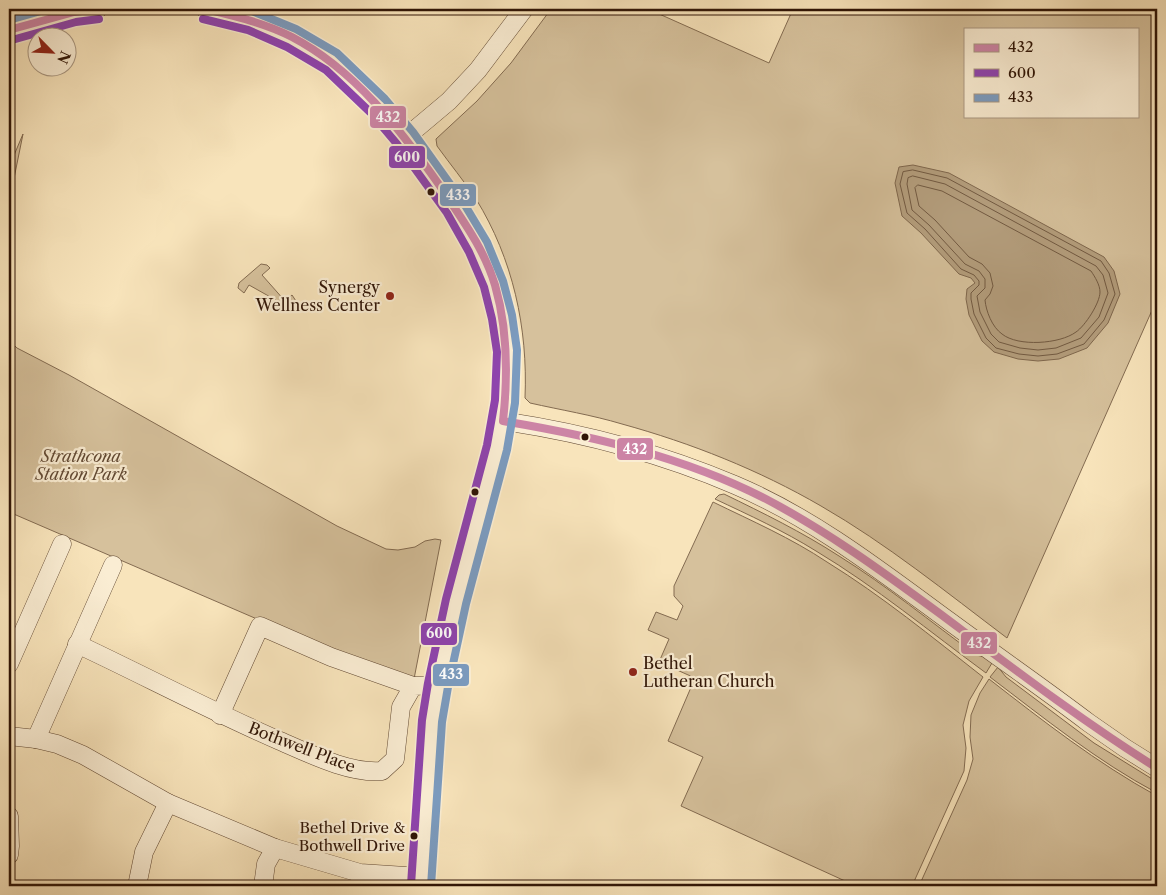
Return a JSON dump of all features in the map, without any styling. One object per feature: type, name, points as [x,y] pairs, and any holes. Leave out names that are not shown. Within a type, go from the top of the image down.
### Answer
[{"type":"street","points":[[9,30],[74,12],[98,9]]},
{"type":"street","points":[[9,736],[57,744],[83,755],[168,803],[275,848],[360,873],[421,882],[432,721],[438,685],[456,602],[503,421],[507,351],[502,317],[494,284],[466,225],[405,138],[377,105],[332,62],[292,38],[251,20],[205,9]]},
{"type":"street","points":[[405,138],[449,101],[472,76],[524,9]]},
{"type":"street","points":[[503,421],[555,429],[613,442],[676,462],[737,486],[799,518],[859,554],[1089,723],[1157,768]]},
{"type":"street","points":[[9,664],[62,544]]},
{"type":"street","points":[[36,739],[113,565]]},
{"type":"street","points":[[220,715],[260,626],[331,657],[413,686],[438,685]]},
{"type":"street","name":"Bothwell Place","points":[[77,644],[149,678],[220,715],[327,760],[358,770],[373,772],[382,771],[394,759],[401,707],[413,686]]},
{"type":"street","points":[[137,886],[144,852],[168,803]]},
{"type":"street","points":[[9,816],[9,855]]},
{"type":"street","points":[[262,886],[266,864],[275,848]]},
{"type":"green space","points":[[551,9],[648,9],[769,63],[793,9],[1157,9],[1157,299],[1007,638],[869,536],[821,506],[749,469],[699,449],[648,432],[588,415],[530,403],[525,398],[524,346],[521,320],[509,270],[489,222],[476,199],[437,146],[436,139],[477,101],[511,63]]},
{"type":"green space","points":[[23,134],[9,203],[9,167]]},
{"type":"green space","points":[[261,264],[267,265],[270,268],[262,275],[285,301],[292,295],[300,307],[297,312],[249,285],[244,293],[238,288],[239,283]]},
{"type":"green space","name":"Strathcona Station Park","points":[[9,340],[17,348],[69,375],[337,526],[386,549],[398,550],[415,547],[425,541],[441,540],[414,679],[396,679],[9,512]]},
{"type":"green space","points":[[724,494],[797,531],[857,568],[976,655],[985,657],[992,663],[986,673],[838,565],[792,537],[715,499],[719,495]]},
{"type":"green space","points":[[713,502],[785,537],[847,575],[906,617],[983,677],[969,701],[963,725],[966,748],[964,771],[912,886],[856,886],[681,806],[703,757],[668,741],[695,678],[659,662],[669,639],[648,630],[656,612],[677,620],[683,606],[674,596],[674,586]]},
{"type":"green space","points":[[998,667],[1006,677],[1094,743],[1157,782],[1157,793],[1092,753],[990,677]]},
{"type":"green space","points":[[989,679],[1092,756],[1157,796],[1157,886],[919,886],[967,780],[973,759],[970,737],[971,715],[980,693]]},
{"type":"water","points":[[913,165],[949,173],[1104,257],[1114,271],[1120,294],[1108,323],[1087,348],[1059,359],[1038,361],[1018,359],[994,352],[982,341],[969,315],[966,299],[967,289],[975,283],[971,278],[959,274],[921,233],[902,216],[895,183],[899,167]]},
{"type":"transit line","name":"433","points":[[9,20],[48,9]]},
{"type":"transit line","name":"432","points":[[9,30],[74,12],[98,9]]},
{"type":"transit line","name":"432","points":[[205,9],[249,20],[271,28],[292,37],[315,51],[336,66],[375,102],[425,165],[471,234],[485,258],[495,285],[505,336],[506,387],[503,421],[604,441],[670,460],[735,484],[789,511],[854,553],[1019,673],[1157,768]]},
{"type":"transit line","name":"433","points":[[247,9],[296,29],[337,53],[385,99],[413,132],[463,202],[487,242],[503,281],[512,315],[517,350],[515,403],[507,450],[466,604],[448,687],[442,722],[431,886]]},
{"type":"transit line","name":"600","points":[[12,40],[76,22],[99,19]]},
{"type":"transit line","name":"600","points":[[203,19],[248,30],[287,47],[326,70],[370,112],[397,144],[447,213],[469,252],[484,287],[492,319],[497,352],[495,400],[487,445],[446,599],[428,683],[422,720],[411,885]]},
{"type":"place","name":"Synergy Wellness Center","points":[[390,296]]},
{"type":"place","name":"Bethel Lutheran Church","points":[[633,672]]},
{"type":"place","name":"Bethel Drive & Bothwell Drive","points":[[414,836]]}]
